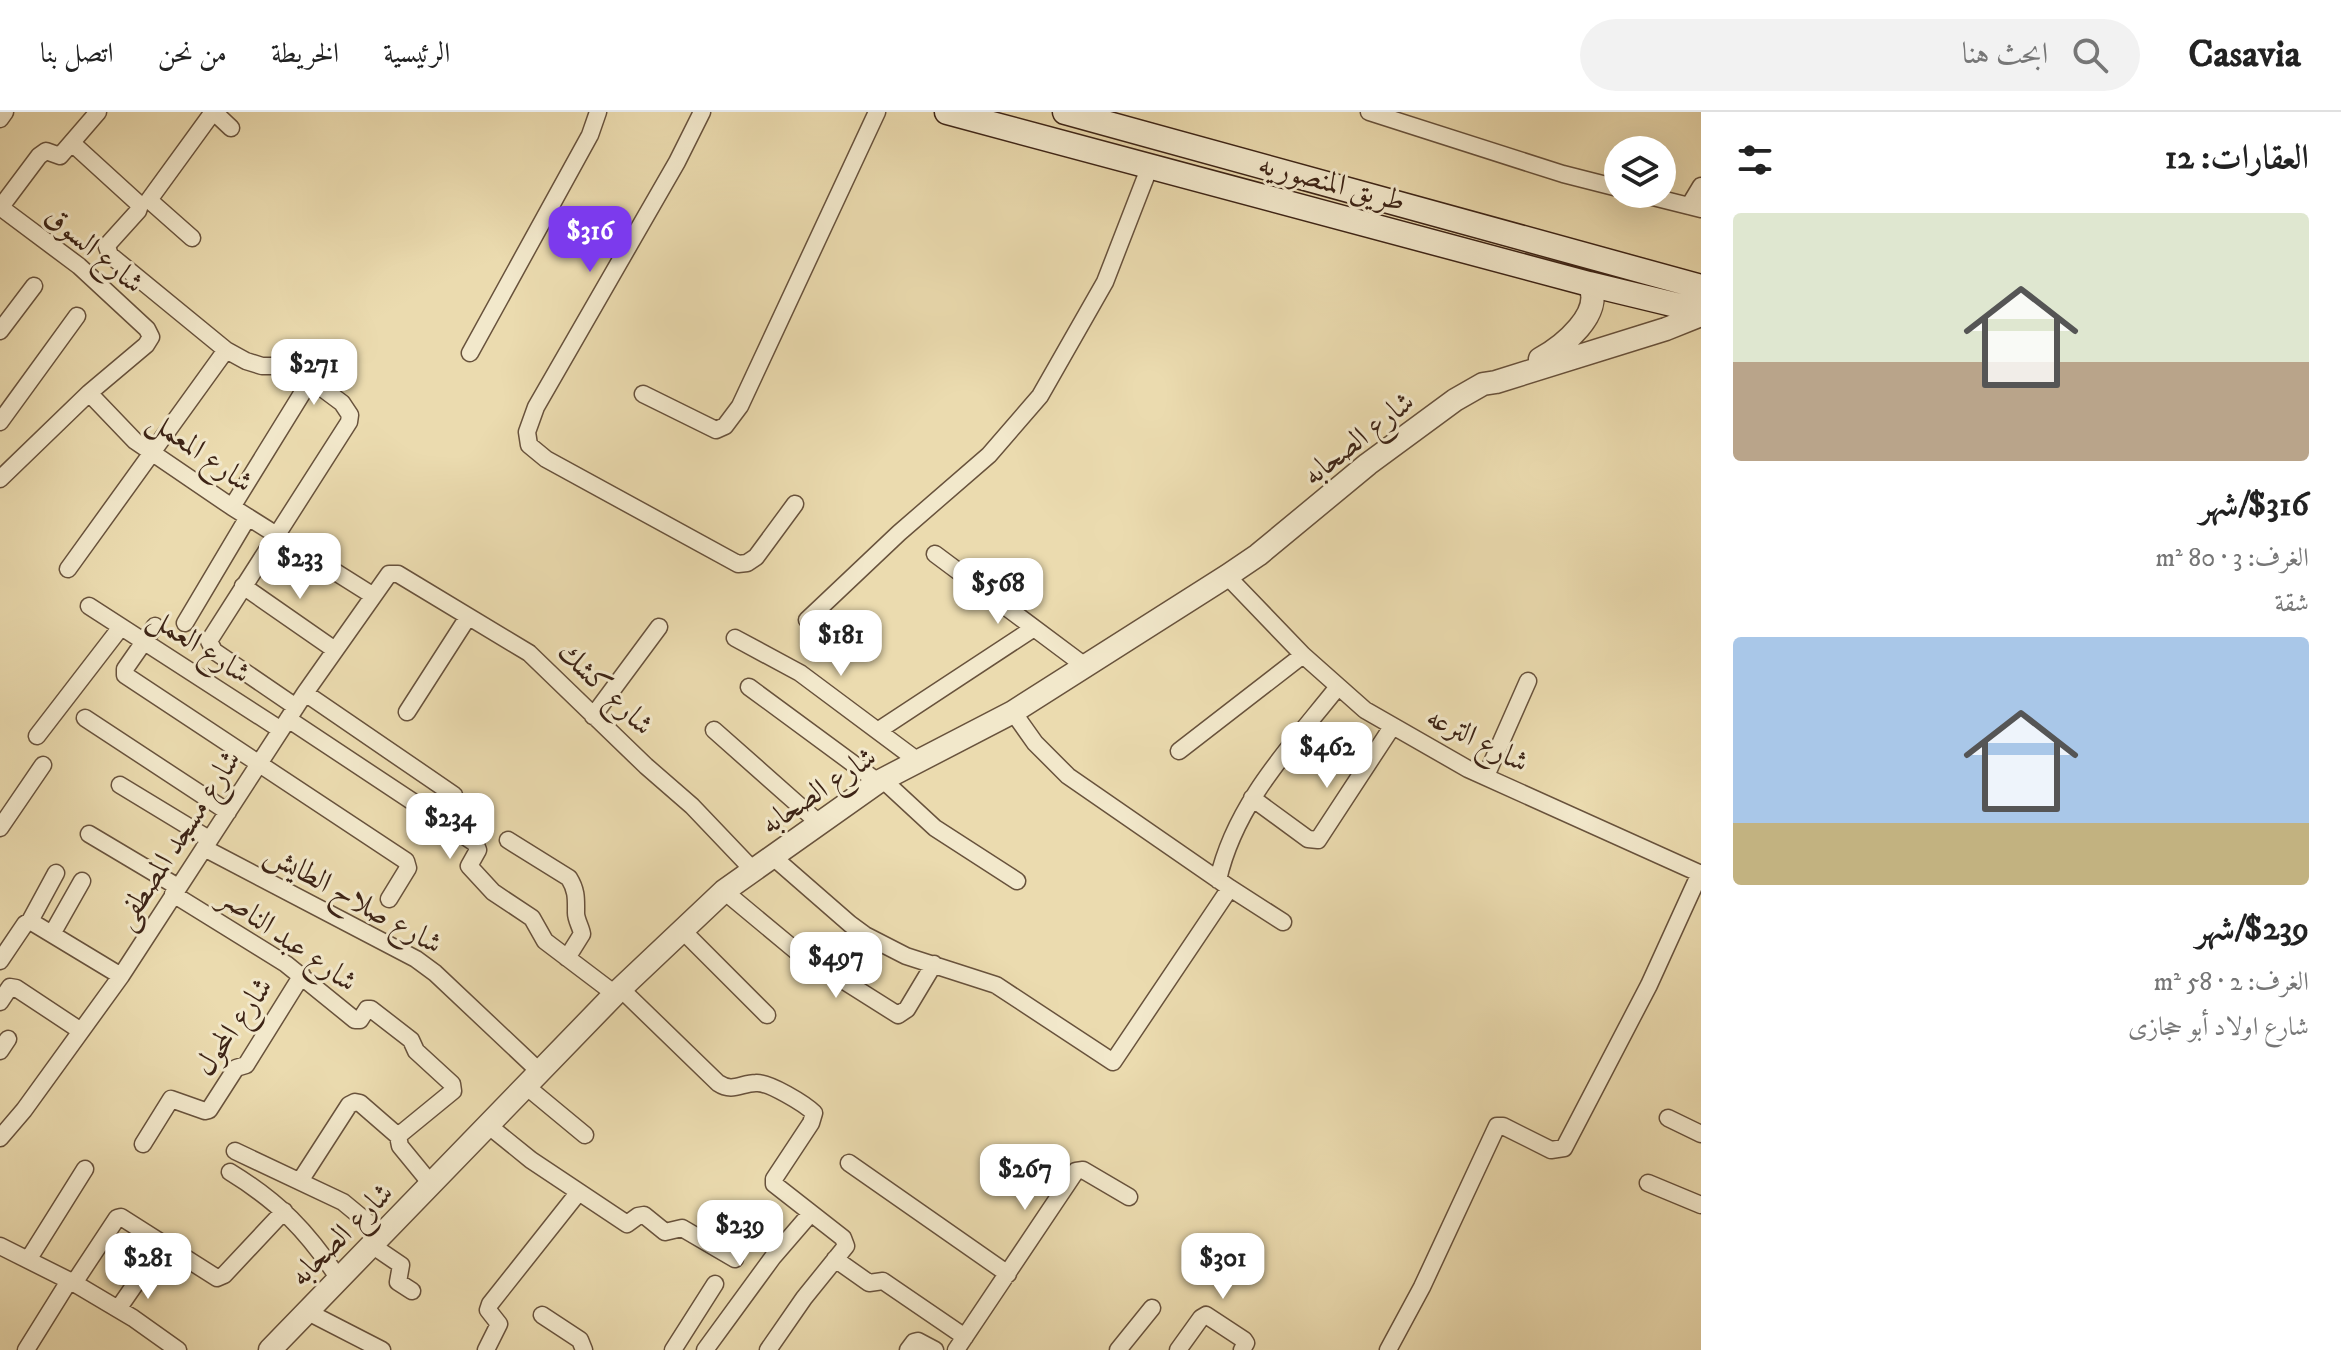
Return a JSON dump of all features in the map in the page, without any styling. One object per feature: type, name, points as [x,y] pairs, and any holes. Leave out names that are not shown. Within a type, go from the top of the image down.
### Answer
[{"type":"main road","name":"طريق المنصوريه","points":[[947,112],[1701,313]]},
{"type":"main road","name":"طريق المنصوريه","points":[[1065,112],[1701,287]]},
{"type":"street","points":[[0,119],[5,112]]},
{"type":"street","points":[[0,208],[39,156],[46,151],[60,156],[98,112]]},
{"type":"street","points":[[192,238],[149,200],[213,112],[231,128]]},
{"type":"street","points":[[470,353],[590,135],[598,112]]},
{"type":"street","points":[[702,112],[677,162],[536,407],[527,432],[529,445],[546,459],[738,564],[756,557],[795,504]]},
{"type":"street","points":[[643,394],[716,430],[725,426],[740,406],[877,112]]},
{"type":"street","points":[[1369,112],[1604,184]]},
{"type":"street","points":[[72,143],[140,205],[110,242],[107,247],[110,255],[226,350],[246,361],[262,366],[280,366],[311,379],[347,408],[349,422],[210,637],[214,651],[475,843],[478,850],[469,866],[471,871],[493,892],[532,918],[545,941],[618,992],[718,1083],[730,1088],[760,1083],[805,1105],[814,1113],[811,1123],[774,1182],[846,1242],[768,1350]]},
{"type":"street","points":[[807,620],[899,533],[989,455],[1040,396],[1105,282],[1150,166]]},
{"type":"street","points":[[1695,208],[1701,186]]},
{"type":"street","name":"شارع السوق","points":[[0,208],[79,266],[147,329],[151,337],[146,345],[89,393]]},
{"type":"street","name":"شارع الصحابه","points":[[1483,384],[1480,380],[1483,372],[1538,361],[1568,341],[1579,329],[1592,301],[1589,284]]},
{"type":"street","points":[[0,331],[34,286]]},
{"type":"street","name":"شارع الصحابه","points":[[270,1350],[618,992],[724,891],[772,856],[880,780],[1013,712],[1227,576],[1258,555],[1368,464],[1455,400],[1483,384],[1666,329],[1701,313]]},
{"type":"street","points":[[0,422],[77,316]]},
{"type":"street","points":[[68,569],[226,350]]},
{"type":"street","points":[[232,507],[311,379]]},
{"type":"street","points":[[2,473],[89,393]]},
{"type":"street","name":"شارع المعمل","points":[[89,393],[122,430],[152,453],[372,595]]},
{"type":"street","points":[[185,623],[248,517]]},
{"type":"street","points":[[935,554],[1085,666]]},
{"type":"street","name":"شارع مسجد المصطفى","points":[[0,1138],[24,1110],[121,976],[372,595],[389,574],[398,574]]},
{"type":"street","name":"شارع كشك","points":[[398,574],[529,653],[692,806],[753,870]]},
{"type":"street","name":"شارع الترعه","points":[[1227,576],[1337,688],[1392,727],[1437,753],[1701,874]]},
{"type":"street","points":[[243,586],[335,650]]},
{"type":"street","name":"شارع العمل","points":[[89,606],[144,642],[293,712]]},
{"type":"street","points":[[407,712],[468,617]]},
{"type":"street","points":[[155,626],[125,669],[127,678],[408,862],[408,868],[389,899]]},
{"type":"street","points":[[37,736],[121,627]]},
{"type":"street","points":[[593,716],[659,627]]},
{"type":"street","points":[[879,730],[1034,628]]},
{"type":"street","points":[[735,638],[800,673],[918,761]]},
{"type":"street","points":[[1179,751],[1303,655]]},
{"type":"street","points":[[1486,776],[1528,681]]},
{"type":"street","points":[[749,687],[880,780],[935,828],[1017,881]]},
{"type":"street","points":[[772,856],[850,924],[906,956],[996,985],[1113,1062],[1224,884],[1231,836],[1252,798],[1337,688]]},
{"type":"street","points":[[293,712],[454,795]]},
{"type":"street","points":[[1013,712],[1035,743],[1068,776],[1283,922]]},
{"type":"street","points":[[85,718],[228,812]]},
{"type":"street","points":[[1252,798],[1308,839],[1318,840],[1392,727]]},
{"type":"street","points":[[714,730],[819,823]]},
{"type":"street","points":[[0,828],[43,765]]},
{"type":"street","name":"شارع صلاح الطايش","points":[[120,785],[206,844],[416,959],[435,973],[585,1135]]},
{"type":"street","name":"شارع عبد الناصر","points":[[89,834],[302,975],[355,1020],[360,1020],[367,1009],[371,1009],[411,1040],[416,1051],[452,1084],[451,1093],[398,1136]]},
{"type":"street","points":[[508,840],[569,878],[574,886],[577,919],[582,934],[567,958]]},
{"type":"street","points":[[0,961],[30,921],[56,873]]},
{"type":"street","points":[[1388,1350],[1422,1287],[1497,1126],[1503,1126],[1551,1150],[1564,1148],[1649,985],[1701,874]]},
{"type":"street","points":[[52,934],[82,881]]},
{"type":"street","points":[[724,891],[795,950],[898,1015],[907,1009],[934,964]]},
{"type":"street","points":[[30,921],[121,976]]},
{"type":"street","points":[[682,930],[767,1015]]},
{"type":"street","name":"شارع المحول","points":[[143,1144],[171,1099],[209,1110],[236,1068],[246,1065],[302,975]]},
{"type":"street","points":[[0,1002],[10,987],[16,988],[81,1031]]},
{"type":"street","points":[[300,1181],[352,1102],[360,1103],[398,1136],[400,1146],[432,1185]]},
{"type":"street","points":[[1668,1118],[1701,1134]]},
{"type":"street","points":[[489,1126],[531,1160],[627,1224],[644,1215],[665,1232],[682,1228],[735,1259]]},
{"type":"street","points":[[235,1151],[343,1202],[401,1265],[398,1282],[412,1291]]},
{"type":"street","points":[[849,1163],[1008,1274]]},
{"type":"street","points":[[28,1260],[85,1169]]},
{"type":"street","points":[[835,1259],[869,1283],[883,1281],[961,1343],[1076,1171],[1083,1170],[1129,1197]]},
{"type":"street","points":[[230,1172],[262,1192],[284,1211],[317,1246],[339,1279]]},
{"type":"street","points":[[1648,1183],[1701,1205]]},
{"type":"street","points":[[486,1350],[499,1324],[488,1310],[490,1304],[578,1193]]},
{"type":"street","points":[[26,1350],[115,1219],[121,1217],[217,1278],[224,1275],[284,1211]]},
{"type":"street","points":[[705,1350],[773,1257],[811,1213]]},
{"type":"street","points":[[0,1246],[72,1282],[176,1349]]},
{"type":"street","points":[[118,1309],[145,1270]]},
{"type":"street","points":[[673,1350],[715,1284]]},
{"type":"street","points":[[1118,1350],[1152,1308]]},
{"type":"street","points":[[306,1311],[356,1344],[382,1350]]},
{"type":"street","points":[[542,1315],[580,1340],[584,1350]]},
{"type":"street","points":[[1178,1350],[1201,1318],[1208,1315],[1244,1340],[1246,1343],[1242,1350]]}]
